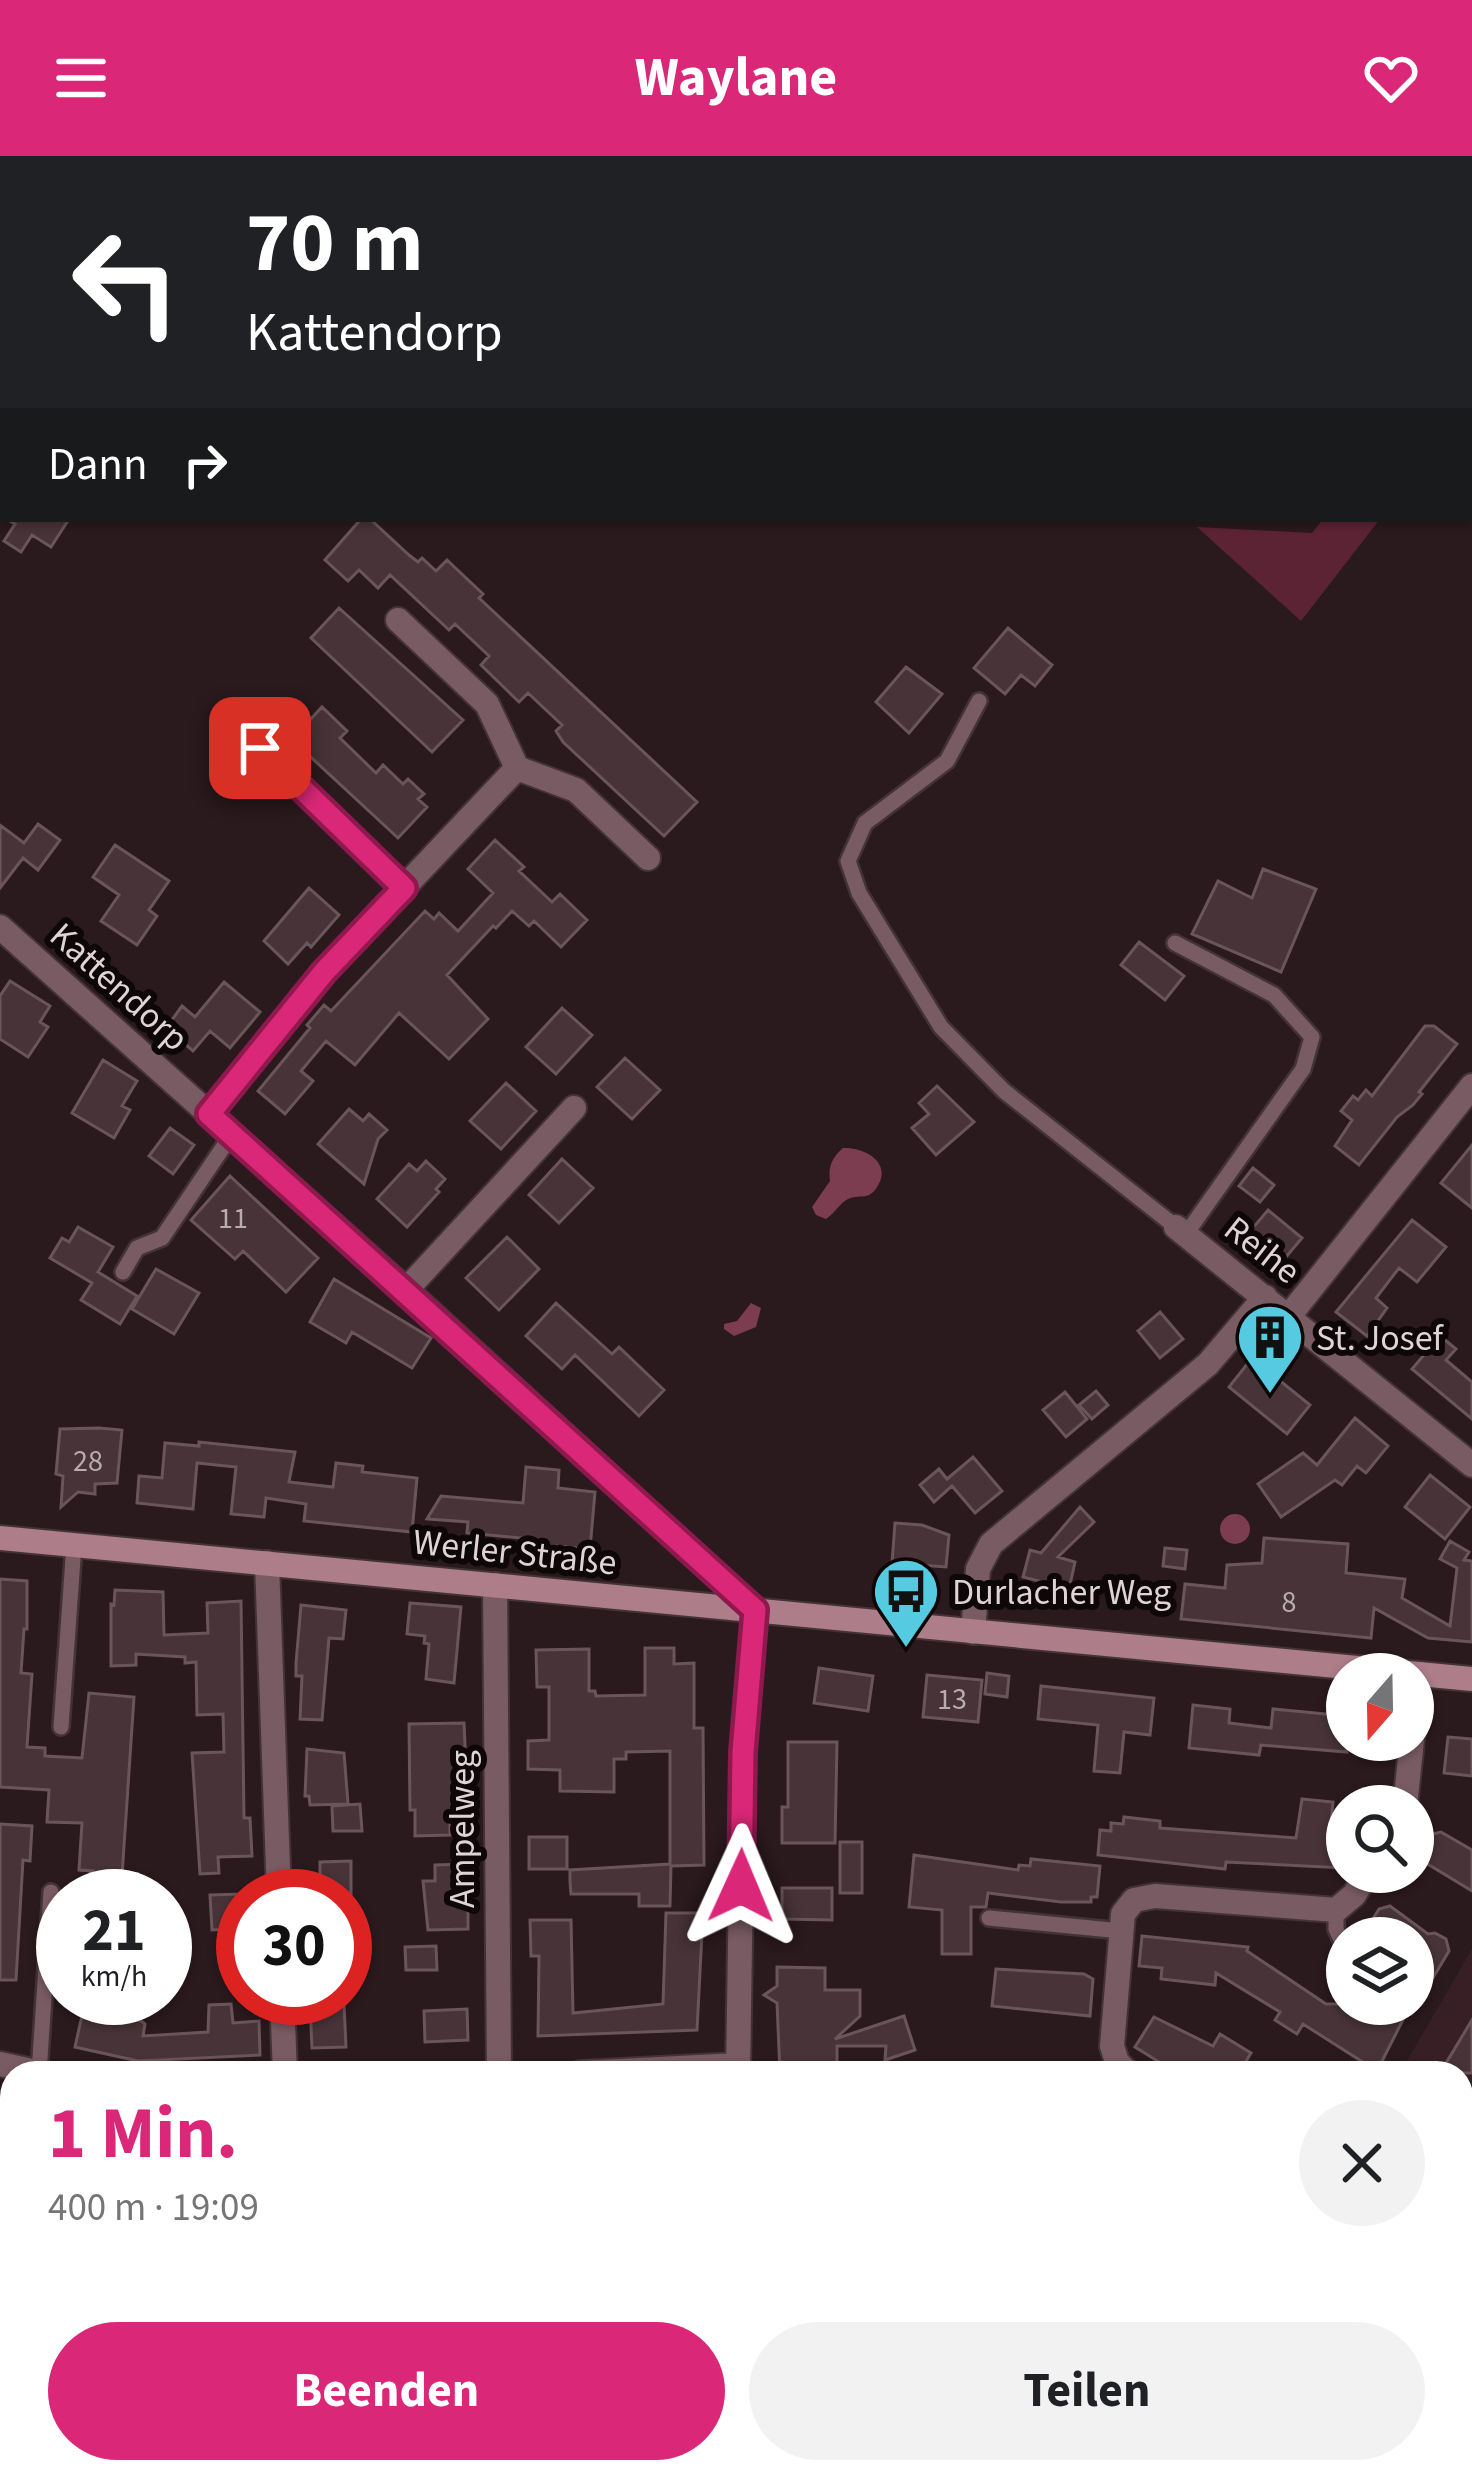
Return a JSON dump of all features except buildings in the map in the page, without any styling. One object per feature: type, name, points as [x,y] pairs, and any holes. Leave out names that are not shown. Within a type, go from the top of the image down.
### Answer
[{"type":"main road","name":"Werler Straße","points":[[0,1538],[1326,1665]]},
{"type":"main road","name":"Werler Straße","points":[[1434,1675],[1472,1679]]},
{"type":"street","points":[[398,620],[487,704],[517,768],[576,790],[648,858]]},
{"type":"street","points":[[260,748],[404,888]]},
{"type":"street","points":[[209,1114],[324,972],[517,768]]},
{"type":"street","name":"Kattendorp","points":[[0,927],[755,1610]]},
{"type":"street","points":[[1288,1316],[1472,1086]]},
{"type":"street","points":[[406,1290],[574,1108]]},
{"type":"street","name":"Reihe","points":[[1181,1230],[1472,1465]]},
{"type":"street","points":[[974,1631],[978,1569],[991,1544],[1208,1364],[1265,1297]]},
{"type":"street","points":[[267,1563],[278,1869]]},
{"type":"street","name":"Ampelweg","points":[[495,1585],[499,2061]]},
{"type":"street","points":[[738,2061],[743,1752],[755,1610]]},
{"type":"street","points":[[1117,2061],[1112,2045],[1121,1931],[1123,1914],[1134,1900],[1156,1896],[1336,1910],[1355,1893]]},
{"type":"street","points":[[283,2025],[285,2061]]},
{"type":"lane","points":[[979,701],[947,760],[865,823],[848,861],[859,893],[941,1028],[1004,1091],[1181,1230],[1303,1069],[1312,1036],[1274,995],[1175,943]]},
{"type":"lane","points":[[123,1272],[137,1248],[162,1238],[232,1134]]},
{"type":"lane","points":[[61,1727],[74,1545]]},
{"type":"lane","points":[[1336,1910],[1336,1917]]},
{"type":"lane","points":[[989,1918],[1121,1931]]},
{"type":"lane","points":[[41,2061],[43,2025]]},
{"type":"shaded area","points":[[1321,522],[1378,522],[1301,621],[1197,527],[1312,533]]},
{"type":"shaded area","points":[[843,1148],[861,1150],[875,1159],[882,1172],[880,1181],[872,1193],[848,1199],[826,1219],[812,1207],[830,1181],[832,1163]]},
{"type":"shaded area","points":[[751,1303],[761,1308],[756,1327],[734,1336],[724,1329],[724,1324],[737,1321]]},
{"type":"shaded area","points":[[1235,1514],[1246,1518],[1250,1529],[1246,1540],[1235,1544],[1224,1540],[1220,1529],[1224,1518]]},
{"type":"shaded area","points":[[1472,1949],[1472,2061],[1407,2061],[1428,2025],[1434,2025],[1434,2014]]},
{"type":"place","name":"St. Josef","points":[[1270,1396]]},
{"type":"place","name":"Durlacher Weg","points":[[906,1650]]},
{"type":"route","points":[[260,748],[404,888],[324,972],[209,1114],[755,1610],[743,1752],[741,1886]]}]
